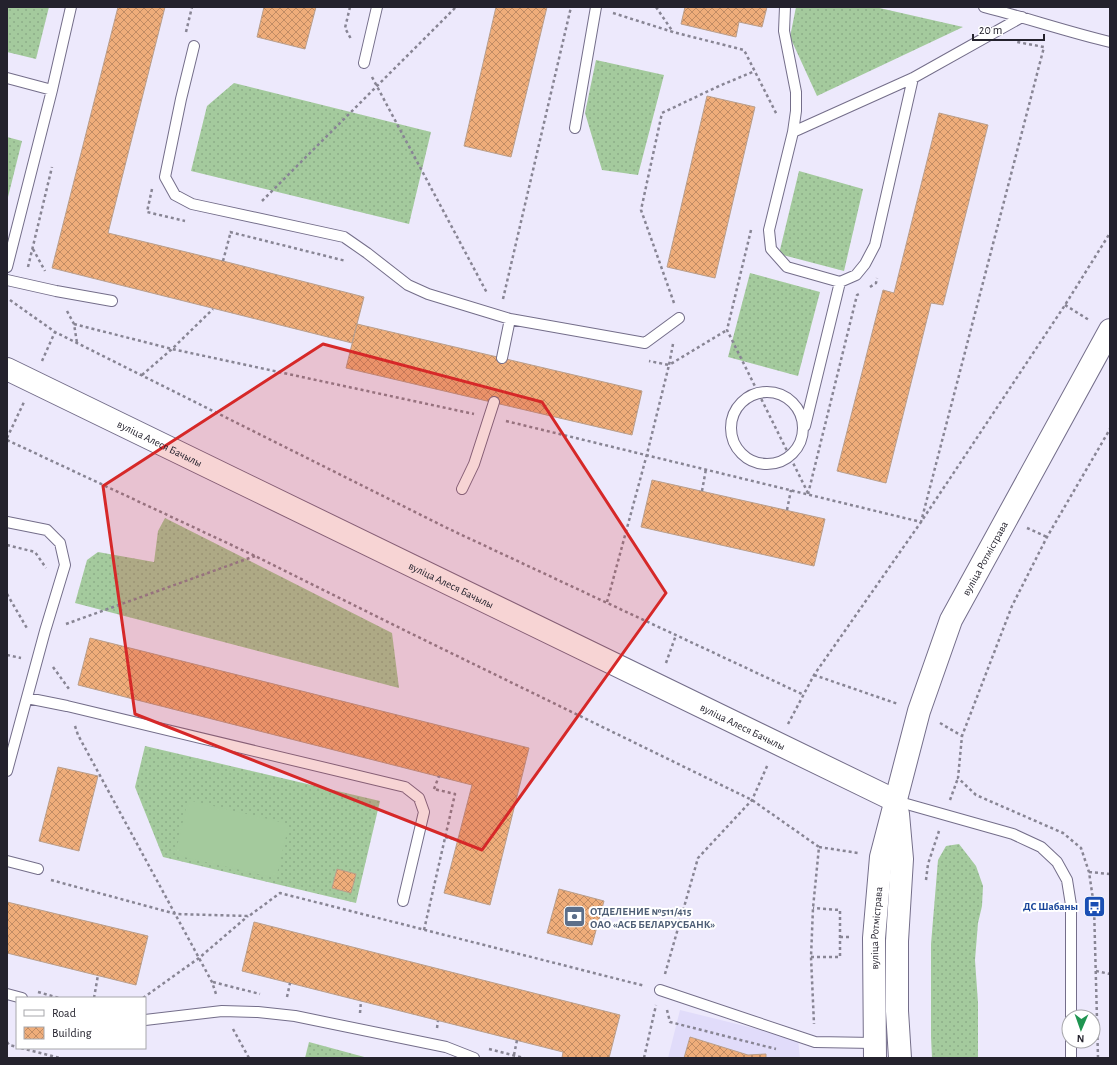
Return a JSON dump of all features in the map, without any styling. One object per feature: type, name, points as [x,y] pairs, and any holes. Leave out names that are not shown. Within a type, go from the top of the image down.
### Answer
[{"type":"street","name":"вуліца Ротмістрава","points":[[875,1051],[874,938],[881,857],[919,711],[951,620],[1110,331]]},
{"type":"street","name":"вуліца Алеся Бачылы","points":[[7,369],[896,801]]},
{"type":"street","name":"вуліца Ротмістрава","points":[[896,801],[902,860],[897,941],[897,1011],[900,1058]]},
{"type":"lane","points":[[7,267],[52,90],[71,7]]},
{"type":"lane","points":[[364,63],[377,7]]},
{"type":"lane","points":[[575,128],[596,7]]},
{"type":"lane","points":[[785,7],[784,31],[796,92],[796,111],[793,132],[769,230],[771,249],[787,267],[840,282],[856,275],[865,264],[875,245],[913,78]]},
{"type":"lane","points":[[984,7],[1022,16],[1080,35],[1110,42]]},
{"type":"lane","points":[[793,132],[913,78],[1022,16]]},
{"type":"lane","points":[[194,46],[165,177],[175,195],[192,204],[344,237],[408,285],[428,294],[510,319],[645,343],[679,318]]},
{"type":"lane","points":[[7,78],[52,90]]},
{"type":"lane","points":[[7,280],[56,292],[112,301]]},
{"type":"lane","points":[[802,440],[804,428],[801,416],[796,406],[787,398],[776,393],[765,392],[753,394],[743,401],[735,410],[731,421],[730,432],[734,444],[741,454],[751,461],[763,465],[775,464],[787,459],[796,451],[802,440],[840,282]]},
{"type":"lane","points":[[502,358],[510,319]]},
{"type":"lane","points":[[462,489],[474,464],[494,402]]},
{"type":"lane","points":[[7,522],[47,530],[60,543],[64,565],[7,771]]},
{"type":"lane","points":[[27,698],[67,706],[405,787],[419,798],[424,812],[403,901]]},
{"type":"lane","points":[[896,801],[1013,834],[1041,847],[1057,862],[1067,880],[1071,905],[1071,1009]]},
{"type":"lane","points":[[7,862],[38,869]]},
{"type":"lane","points":[[660,990],[815,1042],[875,1051]]},
{"type":"lane","points":[[7,994],[18,997]]},
{"type":"lane","points":[[146,1020],[222,1011],[258,1012],[295,1016],[446,1047],[474,1058]]},
{"type":"path","points":[[350,7],[345,28],[378,86],[499,315]]},
{"type":"path","points":[[223,261],[229,232],[247,216],[456,7]]},
{"type":"path","points":[[499,315],[571,7]]},
{"type":"path","points":[[596,7],[673,32],[744,50],[778,116]]},
{"type":"path","points":[[656,7],[673,32]]},
{"type":"path","points":[[921,522],[1044,47],[1017,42],[1010,45]]},
{"type":"path","points":[[727,330],[669,365],[679,318],[641,210],[662,114],[719,86],[754,72]]},
{"type":"path","points":[[752,223],[727,330],[808,494],[857,295],[863,291]]},
{"type":"path","points":[[7,297],[55,332],[449,529],[804,695],[814,676],[921,522],[1065,305],[1110,233]]},
{"type":"path","points":[[870,287],[876,283],[878,276]]},
{"type":"path","points":[[1065,305],[1110,331]]},
{"type":"path","points":[[142,375],[172,350],[213,309]]},
{"type":"path","points":[[925,886],[928,864],[958,778],[962,736],[1012,606],[1047,537],[1110,429]]},
{"type":"path","points":[[7,440],[255,556],[752,800],[819,847],[813,908],[811,958],[815,1042]]},
{"type":"path","points":[[607,602],[647,454]]},
{"type":"path","points":[[702,491],[706,469]]},
{"type":"path","points":[[787,510],[791,490]]},
{"type":"path","points":[[7,545],[35,552],[48,570]]},
{"type":"path","points":[[45,631],[255,556]]},
{"type":"path","points":[[658,685],[676,635]]},
{"type":"path","points":[[7,655],[25,659]]},
{"type":"path","points":[[814,676],[919,711],[962,736]]},
{"type":"path","points":[[67,706],[78,735],[212,982],[222,1011],[250,1058]]},
{"type":"path","points":[[434,789],[439,776]]},
{"type":"path","points":[[958,778],[976,795],[1063,833],[1081,848],[1089,872],[1094,906],[1098,1058]]},
{"type":"path","points":[[644,1058],[660,990],[698,858],[752,800]]},
{"type":"path","points":[[445,837],[458,840]]},
{"type":"path","points":[[38,869],[43,878],[176,914],[249,916]]},
{"type":"path","points":[[1089,872],[1110,874]]},
{"type":"path","points":[[144,997],[199,958],[249,916],[280,893],[660,990]]},
{"type":"path","points":[[811,958],[840,957],[840,910],[813,908]]},
{"type":"path","points":[[1096,971],[1110,974]]},
{"type":"path","points":[[94,997],[98,976]]},
{"type":"path","points":[[286,1000],[290,983]]},
{"type":"path","points":[[660,990],[670,1022],[781,1050]]},
{"type":"path","points":[[360,1018],[361,1001]]},
{"type":"path","points":[[514,1055],[517,1040]]},
{"type":"path","points":[[7,1042],[9,1045],[16,1047]]},
{"type":"path","points":[[25,1049],[60,1058]]},
{"type":"highlighted area","points":[[323,344],[542,402],[666,593],[482,850],[135,714],[103,486]]},
{"type":"shaded area","points":[[680,1010],[798,1039],[800,1058],[668,1058]]},
{"type":"green space","points":[[7,7],[49,7],[36,59],[7,52]]},
{"type":"green space","points":[[796,7],[875,7],[963,27],[817,96],[790,37]]},
{"type":"green space","points":[[596,60],[664,75],[638,175],[602,170],[585,113]]},
{"type":"green space","points":[[234,83],[431,132],[409,224],[191,171],[207,106]]},
{"type":"green space","points":[[7,137],[22,141],[7,201]]},
{"type":"green space","points":[[799,171],[863,189],[844,271],[779,254]]},
{"type":"green space","points":[[750,273],[820,292],[798,376],[728,357]]},
{"type":"green space","points":[[165,518],[392,633],[399,688],[75,603],[87,560],[98,552],[154,562],[158,531]]},
{"type":"green space","points":[[145,746],[380,801],[356,903],[163,857],[135,787]]},
{"type":"green space","points":[[188,800],[289,824],[276,878],[175,855]]},
{"type":"green space","points":[[959,844],[976,866],[983,886],[975,960],[978,1003],[978,1058],[932,1058],[931,944],[938,860],[946,846]]},
{"type":"green space","points":[[309,1042],[368,1058],[305,1058]]},
{"type":"building","points":[[118,7],[165,7],[108,233],[364,297],[352,343],[52,268]]},
{"type":"building","points":[[264,7],[316,7],[305,49],[257,37]]},
{"type":"building","points":[[496,7],[547,7],[511,157],[464,146]]},
{"type":"building","points":[[685,7],[767,7],[762,27],[739,22],[736,37],[681,24]]},
{"type":"building","points":[[707,96],[755,107],[715,278],[667,267]]},
{"type":"building","points":[[939,113],[988,125],[943,305],[931,303],[886,483],[837,471],[883,290],[894,293]]},
{"type":"building","points":[[357,324],[642,391],[632,435],[346,368]]},
{"type":"building","points":[[652,480],[825,519],[814,566],[641,527]]},
{"type":"building","points":[[90,638],[529,748],[490,905],[444,893],[472,785],[78,685]]},
{"type":"building","points":[[58,767],[98,776],[79,851],[39,841]]},
{"type":"building","points":[[337,869],[356,874],[351,893],[332,888]]},
{"type":"building","name":"ОТДЕЛЕНИЕ №511/415 ОАО «АСБ БЕЛАРУСБАНК»","points":[[559,889],[604,901],[592,945],[547,933]]},
{"type":"building","points":[[7,902],[148,936],[136,985],[7,953]]},
{"type":"building","points":[[254,922],[620,1015],[609,1058],[562,1058],[563,1052],[242,971]]},
{"type":"building","points":[[690,1037],[748,1055],[766,1054],[766,1058],[684,1058]]},
{"type":"place","name":"ДС Шабаны","points":[[1094,906]]},
{"type":"place","name":"ОТДЕЛЕНИЕ №511/415 ОАО «АСБ БЕЛАРУСБАНК»","points":[[575,917]]}]
